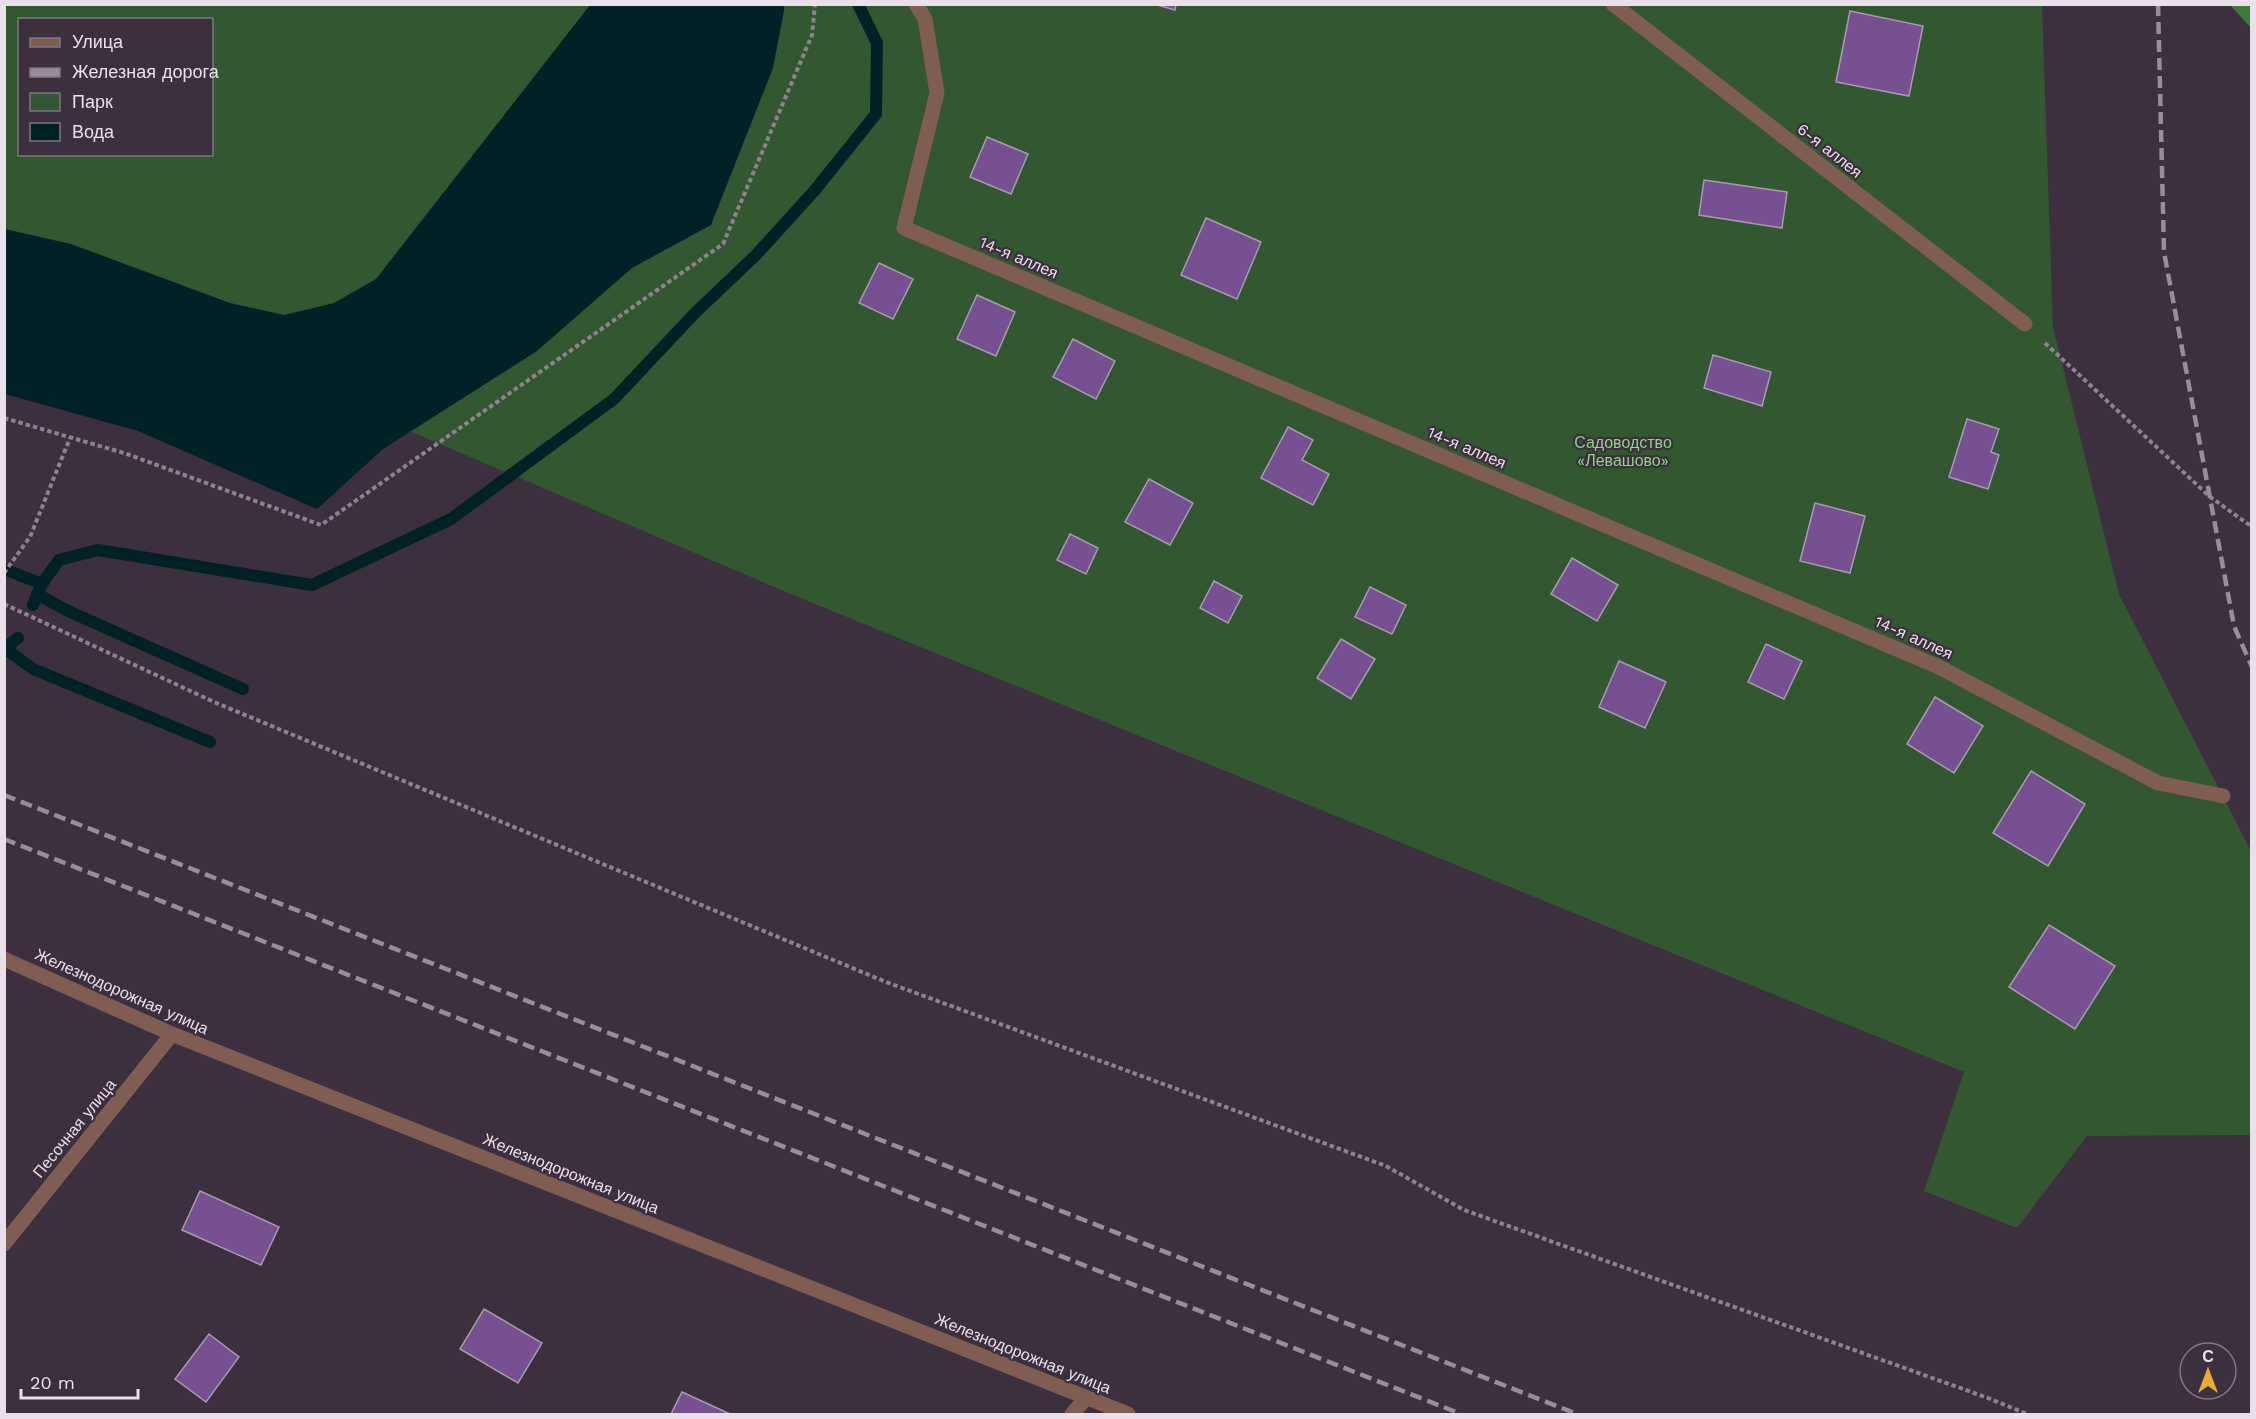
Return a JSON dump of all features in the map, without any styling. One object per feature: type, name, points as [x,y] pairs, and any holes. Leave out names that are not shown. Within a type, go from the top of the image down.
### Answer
[{"type":"street","name":"14-я аллея","points":[[916,4],[925,19],[937,93],[904,228],[1939,667],[2158,783],[2223,796]]},
{"type":"street","name":"6-я аллея","points":[[1613,4],[2025,324]]},
{"type":"street","name":"Железнодорожная улица","points":[[4,959],[172,1034],[1128,1414]]},
{"type":"street","name":"Песочная улица","points":[[4,1244],[172,1034]]},
{"type":"street","points":[[1072,1414],[1086,1398]]},
{"type":"path","points":[[4,418],[124,453],[321,525],[723,244],[812,35],[815,4]]},
{"type":"path","points":[[2025,324],[2209,496],[2252,525]]},
{"type":"path","points":[[4,573],[30,537],[70,438]]},
{"type":"path","points":[[4,604],[214,702],[886,982],[1386,1166],[1464,1210],[2027,1414]]},
{"type":"green space","name":"Садоводство «Левашово»","points":[[5,5],[2042,5],[2053,327],[2119,594],[2251,851],[2251,1135],[2087,1136],[2017,1228],[1924,1191],[1964,1072],[793,595],[5,258]]},
{"type":"green space","points":[[2230,5],[2251,5],[2251,28]]},
{"type":"water","points":[[590,5],[784,5],[773,68],[711,225],[632,268],[537,351],[383,449],[317,509],[138,431],[5,394],[5,229],[71,244],[230,303],[284,315],[334,303],[376,279]]},
{"type":"building","points":[[1154,4],[1176,4],[1175,10]]},
{"type":"building","points":[[1850,11],[1923,26],[1909,96],[1836,82]]},
{"type":"building","points":[[987,137],[1028,154],[1011,194],[970,177]]},
{"type":"building","points":[[1704,180],[1787,192],[1782,228],[1699,215]]},
{"type":"building","points":[[1206,218],[1261,242],[1237,299],[1181,275]]},
{"type":"building","points":[[879,263],[913,279],[893,319],[859,303]]},
{"type":"building","points":[[977,295],[1015,312],[996,356],[957,339]]},
{"type":"building","points":[[1073,339],[1115,361],[1096,399],[1053,377]]},
{"type":"building","points":[[1713,355],[1771,372],[1762,406],[1704,388]]},
{"type":"building","points":[[1967,419],[1999,429],[1991,452],[1999,455],[1988,489],[1949,477]]},
{"type":"building","points":[[1288,427],[1313,440],[1302,460],[1329,474],[1313,505],[1261,478]]},
{"type":"building","points":[[1149,479],[1193,503],[1170,545],[1125,522]]},
{"type":"building","points":[[1815,503],[1865,516],[1850,573],[1800,561]]},
{"type":"building","points":[[1070,534],[1098,548],[1086,574],[1057,560]]},
{"type":"building","points":[[1572,558],[1618,585],[1597,621],[1551,594]]},
{"type":"building","points":[[1214,581],[1242,596],[1228,623],[1200,608]]},
{"type":"building","points":[[1370,587],[1406,605],[1392,634],[1355,617]]},
{"type":"building","points":[[1341,639],[1375,659],[1351,699],[1317,678]]},
{"type":"building","points":[[1766,644],[1802,661],[1784,699],[1748,682]]},
{"type":"building","points":[[1619,661],[1666,682],[1645,728],[1599,707]]},
{"type":"building","points":[[1935,697],[1983,726],[1954,773],[1907,744]]},
{"type":"building","points":[[2031,771],[2085,804],[2048,866],[1993,833]]},
{"type":"building","points":[[2049,925],[2115,966],[2075,1029],[2009,987]]},
{"type":"building","points":[[200,1191],[279,1227],[261,1265],[182,1230]]},
{"type":"building","points":[[484,1309],[542,1343],[518,1383],[460,1349]]},
{"type":"building","points":[[209,1334],[239,1357],[206,1402],[175,1379]]},
{"type":"building","points":[[682,1392],[730,1414],[671,1414]]},
{"type":"waterway","points":[[33,605],[42,584],[59,560],[98,550],[312,585],[451,519],[614,399],[695,313],[756,255],[815,190],[876,114],[877,43],[858,4]]},
{"type":"waterway","points":[[4,569],[42,584]]},
{"type":"waterway","points":[[37,594],[68,611],[243,689]]},
{"type":"waterway","points":[[4,649],[18,638]]},
{"type":"waterway","points":[[6,649],[33,669],[210,742]]},
{"type":"railway","points":[[2158,4],[2164,252],[2234,626],[2252,667]]},
{"type":"railway","points":[[4,795],[1577,1414]]},
{"type":"railway","points":[[4,839],[1461,1414]]}]
